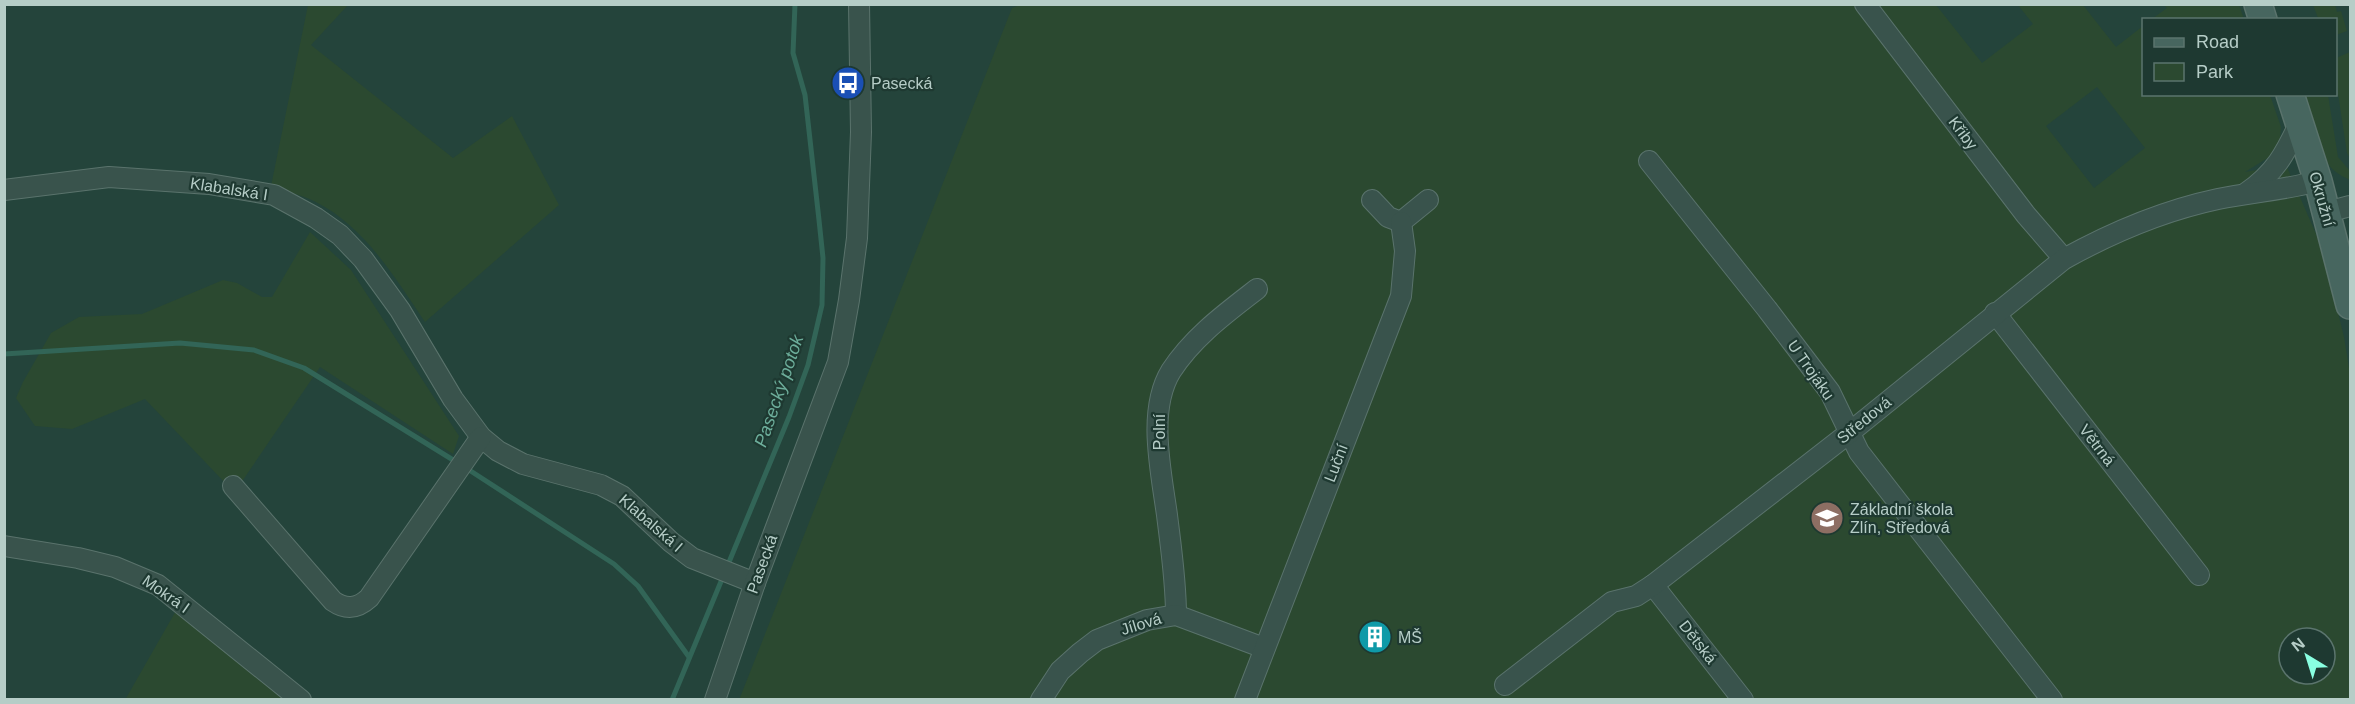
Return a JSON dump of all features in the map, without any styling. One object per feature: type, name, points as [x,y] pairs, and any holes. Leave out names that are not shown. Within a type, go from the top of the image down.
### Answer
[{"type":"street","name":"Pasecká","points":[[715,699],[746,580],[838,362],[857,238],[861,132],[859,4]]},
{"type":"street","name":"Křiby","points":[[1865,4],[2026,215],[2064,259]]},
{"type":"street","name":"Okružní","points":[[2291,96],[2318,181],[2339,209],[2350,305]]},
{"type":"street","name":"Středová","points":[[2244,195],[2263,182],[2278,166],[2300,122]]},
{"type":"street","name":"U Trojáku","points":[[1649,161],[1830,392],[1859,452],[2052,699]]},
{"type":"street","name":"Klabalská I","points":[[4,190],[109,177],[209,184],[274,195],[316,218],[340,235],[363,259],[400,310],[453,399],[481,437],[498,451],[523,464],[601,485],[622,496],[681,550],[693,558],[746,580]]},
{"type":"street","name":"Středová","points":[[1505,685],[1612,602],[1635,596],[1653,585],[1849,433],[2064,259],[2088,246],[2167,213],[2318,181]]},
{"type":"street","points":[[1372,200],[1388,217],[1401,222],[1428,200]]},
{"type":"street","name":"Luční","points":[[1245,699],[1401,296],[1405,251],[1401,222]]},
{"type":"street","name":"Polní","points":[[1176,615],[1174,573],[1158,446],[1160,398],[1170,373],[1186,349],[1206,329],[1257,289]]},
{"type":"street","name":"Větrná","points":[[1995,313],[2199,575]]},
{"type":"street","points":[[233,486],[333,601],[343,607],[354,608],[369,598],[481,437]]},
{"type":"street","name":"Mokrá I","points":[[4,546],[78,558],[115,567],[158,585],[301,699]]},
{"type":"street","name":"Dětská","points":[[1653,585],[1743,699]]},
{"type":"street","name":"Jílová","points":[[1041,699],[1060,671],[1097,640],[1134,624],[1176,615],[1264,648]]},
{"type":"green space","points":[[1023,4],[1936,5],[1982,63],[2033,24],[2018,5],[2083,5],[2116,47],[2142,27],[2142,96],[2270,96],[2281,127],[2279,151],[2245,172],[2286,165],[2323,250],[2344,337],[2350,374],[2350,699],[739,700],[1012,8]],"holes":[[[2097,87],[2145,148],[2094,188],[2046,126]]]},
{"type":"green space","points":[[308,5],[348,5],[311,45],[453,158],[512,116],[559,205],[425,322],[377,254],[349,224],[314,201],[271,186]]},
{"type":"green space","points":[[2164,5],[2239,5],[2244,18],[2153,18],[2167,8]]},
{"type":"green space","points":[[2313,5],[2335,5],[2337,12],[2341,11],[2347,31],[2337,35],[2337,18],[2318,18]]},
{"type":"green space","points":[[2350,52],[2350,158],[2347,153],[2337,88],[2337,58]]},
{"type":"green space","points":[[2305,96],[2328,96],[2338,157],[2350,171],[2350,180],[2336,172],[2325,159]]},
{"type":"green space","points":[[310,232],[351,270],[459,436],[453,454],[320,367],[243,480],[236,480],[228,486],[145,399],[72,429],[35,426],[16,398],[51,333],[79,317],[142,314],[223,280],[237,283],[262,297],[272,297]]},
{"type":"green space","points":[[177,609],[292,700],[125,700]]},
{"type":"waterway","name":"Pasecký potok","points":[[672,700],[789,417],[808,365],[822,305],[823,258],[805,95],[793,53],[795,4]]},
{"type":"waterway","points":[[4,354],[180,343],[254,350],[304,368],[458,463]]},
{"type":"waterway","points":[[466,468],[614,564],[638,586],[689,657]]},
{"type":"place","name":"Pasecká","points":[[848,83]]},
{"type":"place","name":"Základní škola Zlín, Středová","points":[[1827,518]]},
{"type":"place","name":"MŠ","points":[[1375,637]]}]
